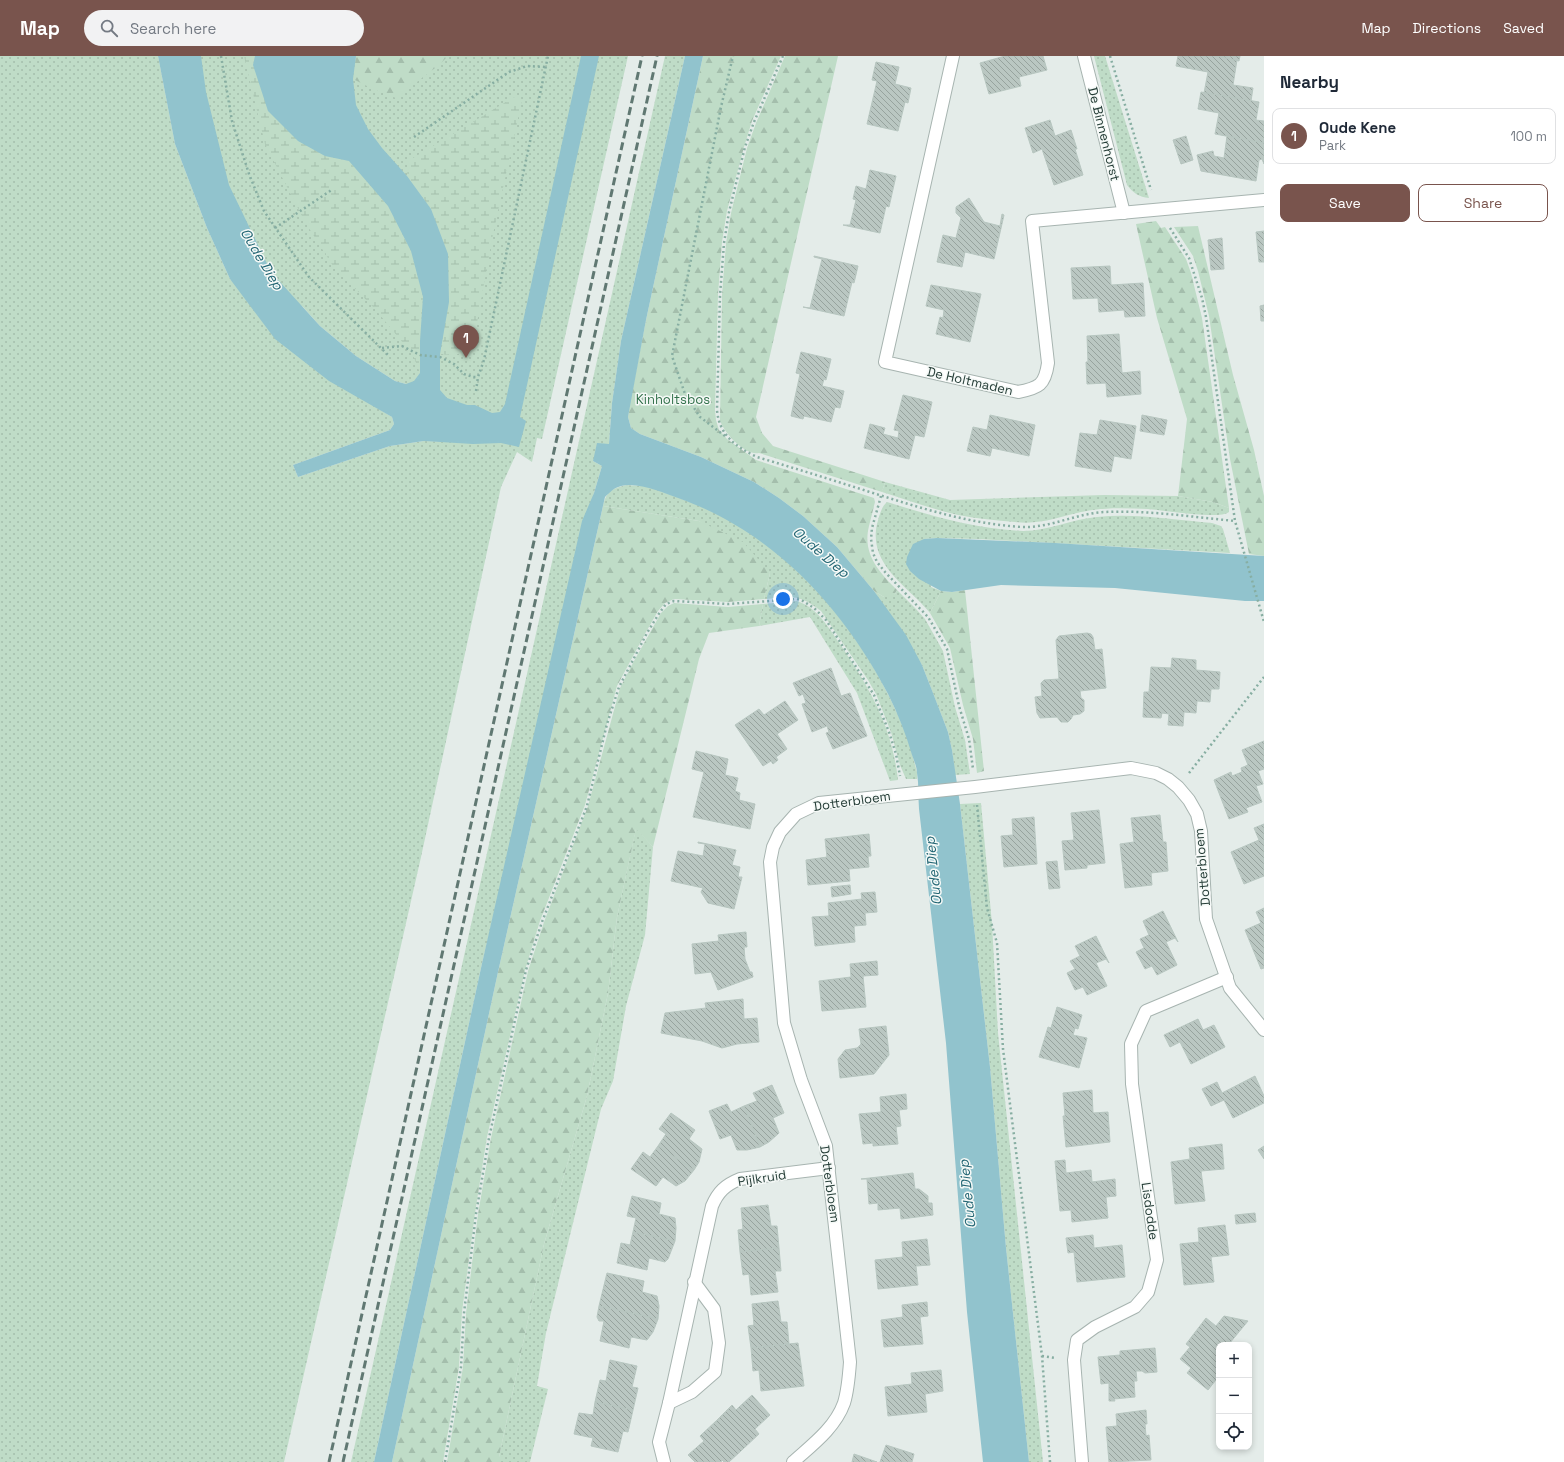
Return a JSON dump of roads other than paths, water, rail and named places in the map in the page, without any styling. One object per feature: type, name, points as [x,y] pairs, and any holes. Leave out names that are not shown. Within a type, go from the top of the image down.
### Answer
[{"type":"street","name":"De Holtmaden","points":[[953,56],[885,362],[1018,392],[1032,390],[1040,386],[1046,375],[1048,363],[1032,221],[1264,200]]},
{"type":"street","name":"De Binnenhorst","points":[[1084,56],[1124,213]]},
{"type":"street","name":"Dotterbloem","points":[[793,1462],[824,1433],[834,1421],[844,1404],[850,1362],[826,1146],[800,1080],[784,1022],[770,862],[773,847],[780,832],[796,814],[819,803],[975,787],[1131,768],[1156,773],[1178,787],[1192,804],[1197,814],[1201,830],[1206,919],[1230,988],[1264,1030]]},
{"type":"street","name":"Lisdodde","points":[[1082,1462],[1074,1360],[1077,1340],[1095,1328],[1135,1307],[1148,1292],[1157,1260],[1132,1084],[1131,1044],[1146,1011],[1227,977]]},
{"type":"street","name":"Pijlkruid","points":[[664,1462],[659,1442],[712,1206],[721,1189],[729,1183],[740,1179],[829,1168]]},
{"type":"street","points":[[669,1402],[692,1392],[715,1372],[719,1343],[714,1309],[694,1282]]},
{"type":"water","name":"Oude Diep","points":[[158,56],[201,56],[206,92],[229,185],[271,272],[320,326],[356,356],[395,381],[406,384],[414,381],[420,373],[420,341],[423,297],[411,251],[388,206],[349,161],[325,156],[298,141],[268,111],[253,65],[255,56],[356,56],[353,79],[356,105],[368,129],[382,148],[407,176],[431,209],[448,254],[449,302],[440,354],[440,390],[447,398],[467,405],[475,405],[492,413],[500,412],[505,404],[581,56],[599,56],[520,417],[526,421],[519,447],[501,443],[473,444],[424,441],[390,446],[298,477],[293,465],[390,430],[394,424],[392,417],[329,381],[275,339],[230,279],[207,228],[175,144]]},
{"type":"water","name":"Oude Diep","points":[[685,56],[703,56],[646,320],[628,417],[631,428],[640,434],[701,457],[754,482],[803,516],[837,547],[874,591],[906,635],[922,665],[948,732],[960,804],[990,1067],[1006,1248],[1029,1462],[983,1462],[967,1312],[946,1043],[919,809],[917,771],[898,717],[888,694],[870,662],[849,631],[826,602],[801,575],[774,551],[744,530],[712,512],[646,487],[628,485],[614,489],[605,497],[498,972],[392,1462],[374,1462],[481,968],[582,521],[594,493],[602,466],[593,461],[597,443],[609,444],[612,403],[621,341]]},
{"type":"water","points":[[937,538],[1055,543],[1264,556],[1264,601],[1245,601],[1115,588],[1001,585],[952,592],[941,591],[919,579],[910,571],[906,564],[907,557],[913,544],[924,539]]},
{"type":"railway","points":[[329,1462],[642,56]]},
{"type":"railway","points":[[343,1462],[657,56]]},
{"type":"place","name":"Oude Kene","points":[[466,358]]},
{"type":"park label","name":"Kinholtsbos","points":[[673,399]]}]
